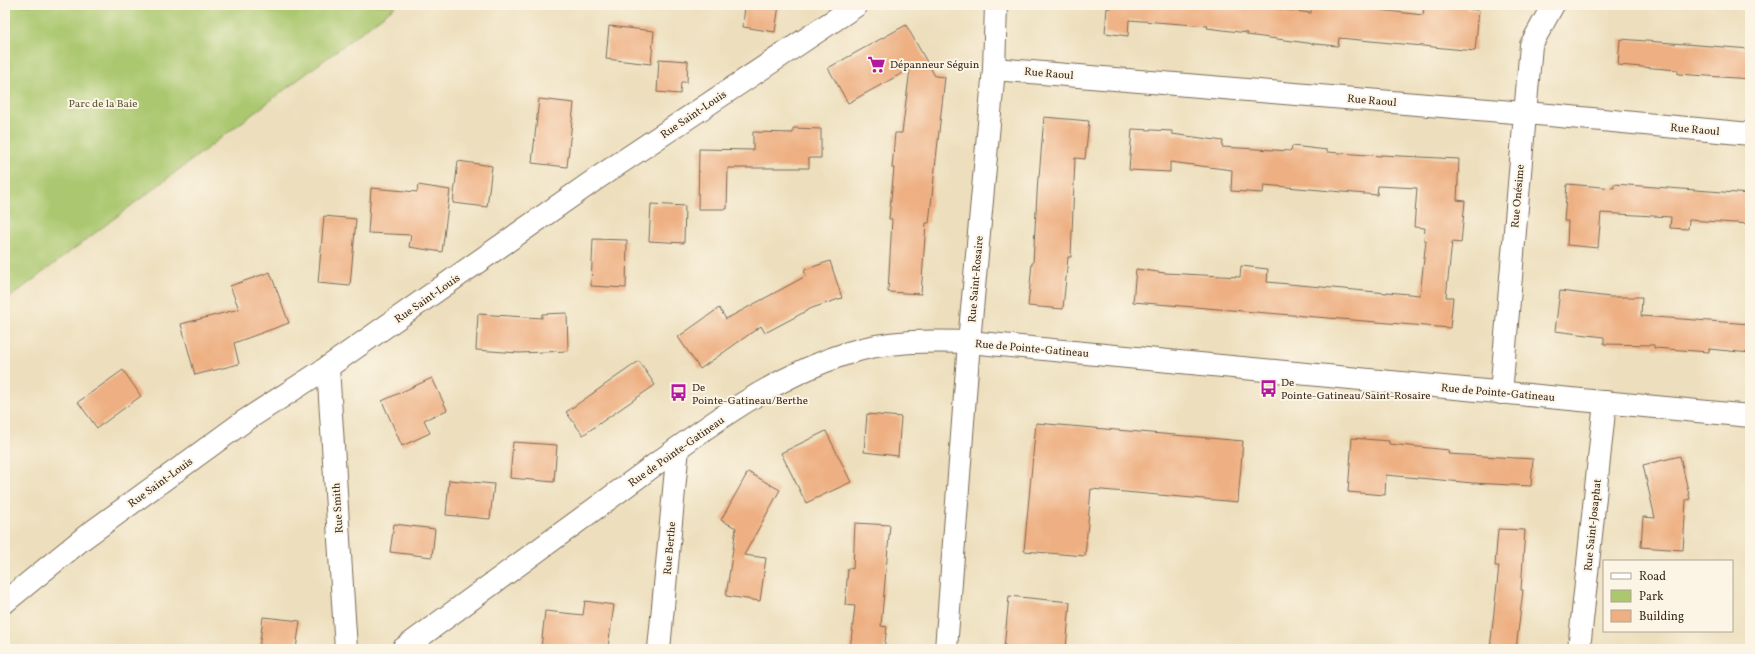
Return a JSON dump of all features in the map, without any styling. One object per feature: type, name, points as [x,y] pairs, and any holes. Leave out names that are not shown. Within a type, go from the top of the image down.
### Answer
[{"type":"street","name":"Rue Saint-Louis","points":[[5,602],[85,537],[237,426],[328,367],[596,180],[857,5]]},
{"type":"street","name":"Rue Saint-Rosaire","points":[[946,649],[969,342],[994,69],[996,5]]},
{"type":"street","name":"Rue Onésime","points":[[1501,393],[1524,113],[1531,46],[1553,5]]},
{"type":"street","name":"Rue Raoul","points":[[994,69],[1524,113],[1750,134]]},
{"type":"street","name":"Rue de Pointe-Gatineau","points":[[403,649],[678,448],[759,393],[790,376],[815,365],[849,353],[880,345],[911,342],[969,342],[1750,416]]},
{"type":"street","name":"Rue Smith","points":[[328,367],[346,649]]},
{"type":"street","name":"Rue Saint-Josaphat","points":[[1579,649],[1605,402]]},
{"type":"street","name":"Rue Berthe","points":[[659,649],[678,448]]},
{"type":"green space","name":"Parc de la Baie","points":[[5,5],[397,5],[5,301]]},
{"type":"building","points":[[745,5],[779,5],[775,32],[743,27]]},
{"type":"building","points":[[1110,5],[1246,5],[1311,13],[1311,5],[1335,5],[1423,15],[1424,7],[1430,8],[1430,5],[1467,5],[1466,9],[1479,10],[1475,51],[1339,38],[1338,46],[1315,44],[1247,35],[1247,33],[1207,28],[1208,26],[1129,20],[1128,36],[1105,33],[1107,8],[1110,8]]},
{"type":"building","points":[[906,25],[935,76],[945,77],[929,223],[926,223],[921,294],[888,292],[892,219],[889,219],[894,168],[892,168],[895,133],[902,133],[910,69],[848,103],[828,68]]},
{"type":"building","points":[[609,26],[654,31],[651,64],[606,59]]},
{"type":"building","points":[[1620,39],[1750,49],[1750,79],[1678,74],[1678,70],[1618,65]]},
{"type":"building","points":[[659,59],[688,61],[687,82],[681,82],[680,94],[657,92]]},
{"type":"building","points":[[539,99],[574,103],[567,167],[532,163]]},
{"type":"building","points":[[1044,117],[1089,121],[1085,159],[1075,158],[1071,257],[1068,257],[1063,309],[1028,306],[1033,263],[1038,177]]},
{"type":"building","points":[[793,128],[821,129],[821,158],[809,158],[809,168],[728,168],[727,209],[698,209],[699,149],[753,150],[753,132],[793,133]]},
{"type":"building","points":[[1132,129],[1172,131],[1172,134],[1223,141],[1222,147],[1291,151],[1292,146],[1327,150],[1327,152],[1459,159],[1457,200],[1465,201],[1461,243],[1452,242],[1446,297],[1453,297],[1450,328],[1133,302],[1136,269],[1165,273],[1240,277],[1241,266],[1268,269],[1267,282],[1420,295],[1426,240],[1424,240],[1425,228],[1414,227],[1417,188],[1378,186],[1377,195],[1264,185],[1263,193],[1231,191],[1232,170],[1170,162],[1170,172],[1129,170]]},
{"type":"building","points":[[458,161],[492,166],[487,207],[453,203]]},
{"type":"building","points":[[1567,184],[1614,188],[1614,184],[1750,194],[1750,224],[1689,220],[1688,229],[1670,228],[1671,217],[1601,213],[1598,248],[1567,245],[1568,221],[1564,221]]},
{"type":"building","points":[[418,185],[450,190],[442,252],[409,247],[411,235],[368,233],[371,188],[417,192]]},
{"type":"building","points":[[651,204],[685,206],[684,243],[649,241]]},
{"type":"building","points":[[324,216],[356,219],[350,286],[318,283]]},
{"type":"building","points":[[593,239],[627,240],[626,288],[591,286]]},
{"type":"building","points":[[830,261],[842,298],[812,308],[765,333],[761,326],[700,369],[678,337],[719,308],[726,319],[806,276],[804,270]]},
{"type":"building","points":[[270,272],[289,323],[234,343],[239,364],[195,375],[181,324],[239,309],[230,286]]},
{"type":"building","points":[[1560,291],[1610,297],[1642,297],[1641,316],[1750,324],[1750,353],[1709,349],[1709,352],[1654,348],[1654,345],[1604,344],[1604,337],[1555,331]]},
{"type":"building","points":[[567,313],[568,351],[519,353],[476,350],[478,314],[542,318],[542,314]]},
{"type":"building","points":[[639,361],[655,385],[583,435],[566,412]]},
{"type":"building","points":[[123,370],[141,396],[97,428],[78,402]]},
{"type":"building","points":[[432,378],[447,410],[424,420],[430,433],[402,446],[382,401]]},
{"type":"building","points":[[867,414],[901,417],[898,456],[864,452]]},
{"type":"building","points":[[1036,423],[1243,441],[1238,502],[1091,489],[1085,556],[1024,551]]},
{"type":"building","points":[[826,431],[851,482],[806,503],[781,453]]},
{"type":"building","points":[[1352,438],[1389,441],[1389,444],[1449,450],[1448,454],[1533,459],[1531,486],[1473,483],[1386,475],[1385,495],[1348,492]]},
{"type":"building","points":[[513,442],[557,445],[554,482],[510,478]]},
{"type":"building","points":[[1680,456],[1690,499],[1686,500],[1683,550],[1641,547],[1643,517],[1655,518],[1643,465]]},
{"type":"building","points":[[748,472],[780,490],[744,555],[766,558],[760,601],[726,596],[736,528],[721,520]]},
{"type":"building","points":[[449,480],[494,484],[490,519],[446,515]]},
{"type":"building","points":[[855,523],[890,525],[881,626],[887,627],[884,649],[850,649],[855,606],[845,605],[848,568],[853,569]]},
{"type":"building","points":[[394,524],[435,529],[432,557],[390,552]]},
{"type":"building","points":[[1498,529],[1525,530],[1521,590],[1523,590],[1516,649],[1490,649],[1499,566],[1495,566]]},
{"type":"building","points":[[1009,596],[1070,602],[1066,649],[1004,649]]},
{"type":"building","points":[[585,601],[614,605],[608,647],[579,644],[579,649],[541,648],[545,611],[583,615]]},
{"type":"building","points":[[263,617],[300,621],[296,649],[259,649]]},
{"type":"place","name":"Dépanneur Séguin","points":[[877,64]]},
{"type":"place","name":"De Pointe-Gatineau/Saint-Rosaire","points":[[1268,388]]},
{"type":"place","name":"De Pointe-Gatineau/Berthe","points":[[679,393]]}]
